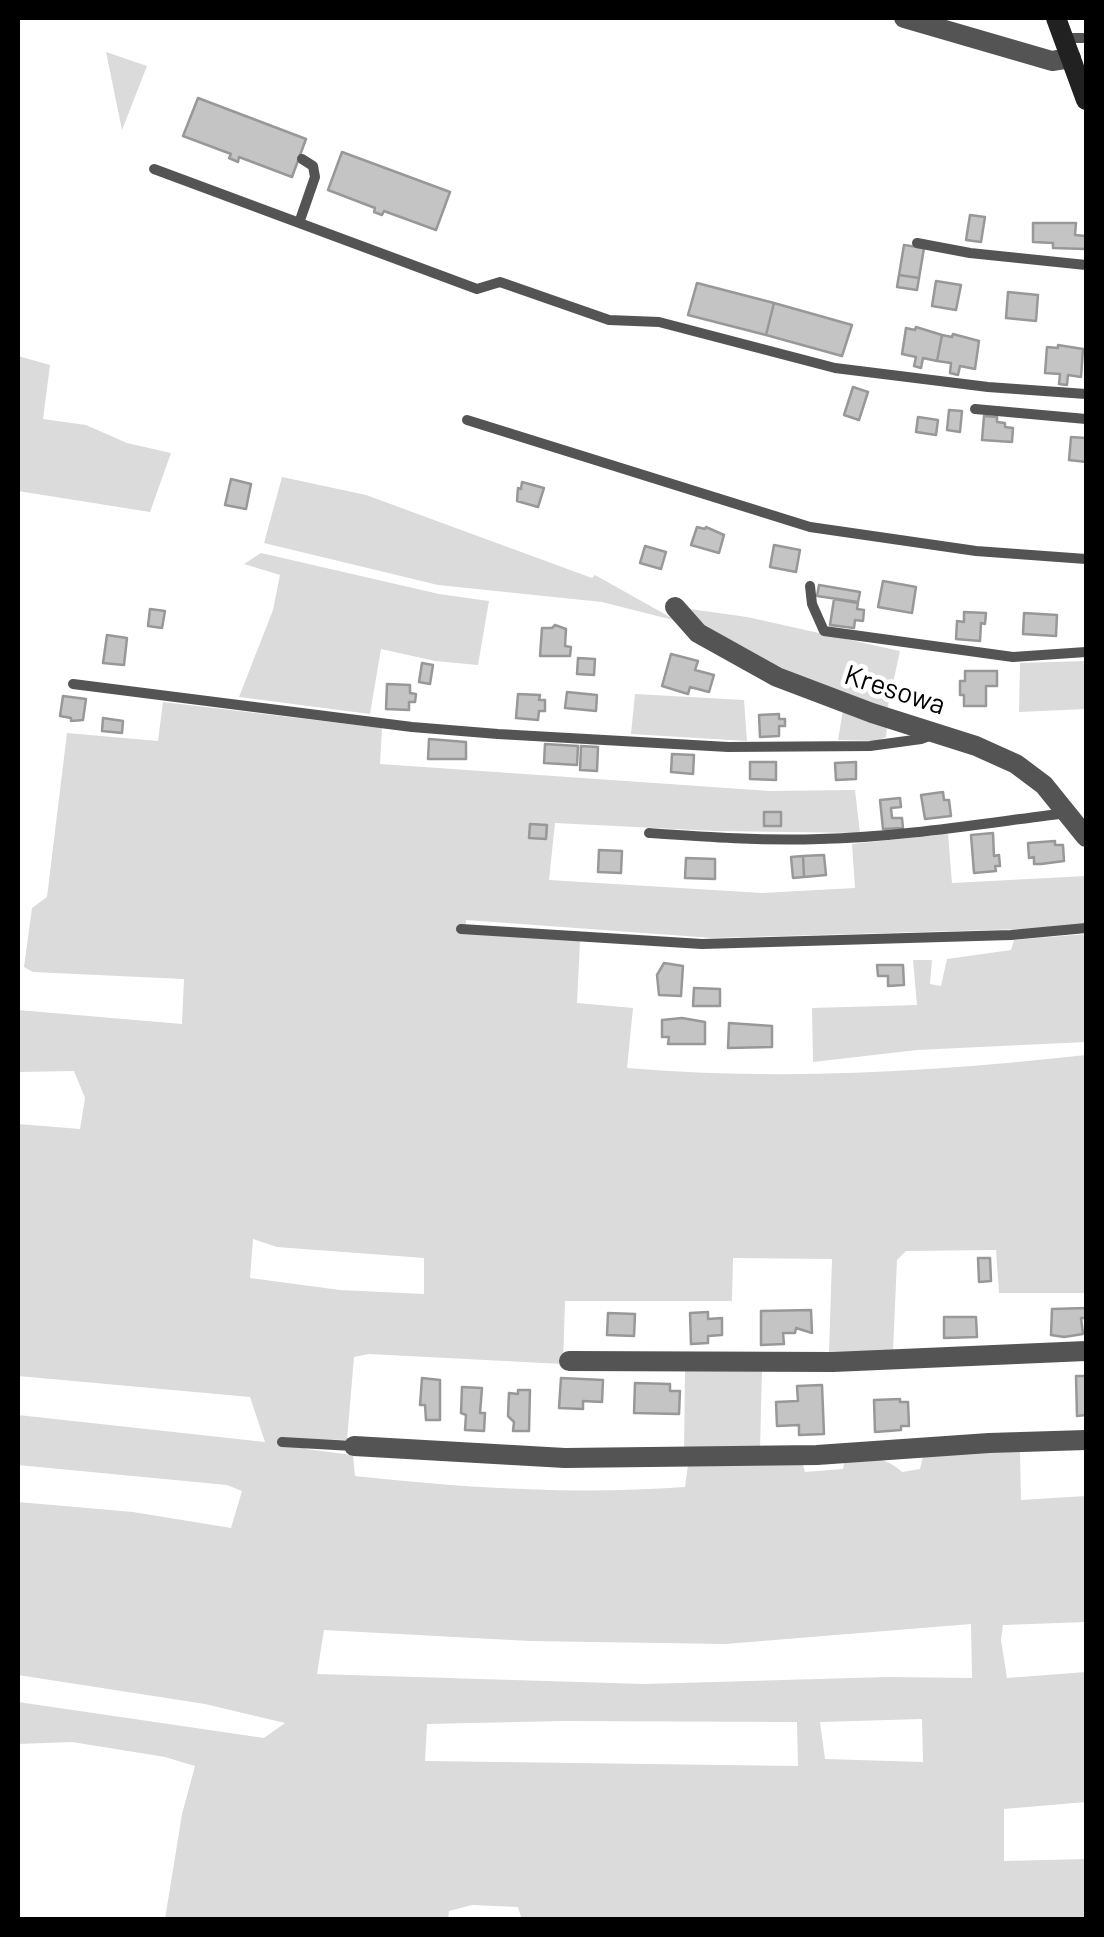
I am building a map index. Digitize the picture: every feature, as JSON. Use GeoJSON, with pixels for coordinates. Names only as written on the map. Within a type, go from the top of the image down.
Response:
{"type":"FeatureCollection","features":[{"type":"Feature","properties":{"kind":"street"},"geometry":{"type":"LineString","coordinates":[[904,18],[1052,61],[1067,48]]}},
{"type":"Feature","properties":{"kind":"street"},"geometry":{"type":"LineString","coordinates":[[1056,18],[1086,100]]}},
{"type":"Feature","properties":{"kind":"street","name":"Kresowa"},"geometry":{"type":"LineString","coordinates":[[675,607],[698,634],[777,676],[976,746],[1016,764],[1044,785],[1086,836]]}},
{"type":"Feature","properties":{"kind":"street"},"geometry":{"type":"LineString","coordinates":[[569,1362],[834,1362],[1086,1351]]}},
{"type":"Feature","properties":{"kind":"street"},"geometry":{"type":"LineString","coordinates":[[354,1446],[565,1458],[818,1455],[988,1442],[1086,1440]]}},
{"type":"Feature","properties":{"kind":"lane"},"geometry":{"type":"LineString","coordinates":[[1067,48],[1086,38]]}},
{"type":"Feature","properties":{"kind":"lane"},"geometry":{"type":"LineString","coordinates":[[299,223],[316,178],[314,166],[302,159]]}},
{"type":"Feature","properties":{"kind":"lane"},"geometry":{"type":"LineString","coordinates":[[154,169],[477,289],[500,282],[609,320],[660,322],[835,368],[988,387],[1086,394]]}},
{"type":"Feature","properties":{"kind":"lane"},"geometry":{"type":"LineString","coordinates":[[917,242],[970,253],[1086,265]]}},
{"type":"Feature","properties":{"kind":"lane"},"geometry":{"type":"LineString","coordinates":[[975,409],[1086,418]]}},
{"type":"Feature","properties":{"kind":"lane"},"geometry":{"type":"LineString","coordinates":[[466,420],[810,527],[976,551],[1086,559]]}},
{"type":"Feature","properties":{"kind":"lane"},"geometry":{"type":"LineString","coordinates":[[810,586],[812,604],[824,631],[1013,658],[1086,652]]}},
{"type":"Feature","properties":{"kind":"lane"},"geometry":{"type":"LineString","coordinates":[[73,684],[412,727],[498,734],[746,747],[870,746],[920,740],[936,733]]}},
{"type":"Feature","properties":{"kind":"lane"},"geometry":{"type":"LineString","coordinates":[[649,832],[734,839],[820,840],[900,834],[1068,812]]}},
{"type":"Feature","properties":{"kind":"lane"},"geometry":{"type":"LineString","coordinates":[[462,929],[702,944],[1011,935],[1086,928]]}},
{"type":"Feature","properties":{"kind":"lane"},"geometry":{"type":"LineString","coordinates":[[282,1442],[354,1446]]}},
{"type":"Feature","properties":{"kind":"shaded area"},"geometry":{"type":"Polygon","coordinates":[[[106,52],[147,66],[122,130],[106,52]]]}},
{"type":"Feature","properties":{"kind":"shaded area"},"geometry":{"type":"Polygon","coordinates":[[[18,356],[50,365],[43,419],[86,425],[127,443],[171,453],[150,512],[18,491],[18,356]]]}},
{"type":"Feature","properties":{"kind":"shaded area"},"geometry":{"type":"Polygon","coordinates":[[[282,477],[366,495],[592,578],[595,575],[677,621],[602,602],[438,585],[264,543],[282,477]]]}},
{"type":"Feature","properties":{"kind":"shaded area"},"geometry":{"type":"Polygon","coordinates":[[[261,553],[439,594],[489,601],[478,665],[435,661],[381,649],[370,714],[239,697],[273,610],[280,575],[244,564],[261,553]]]}},
{"type":"Feature","properties":{"kind":"shaded area"},"geometry":{"type":"Polygon","coordinates":[[[690,609],[747,617],[900,651],[887,711],[833,693],[756,658],[684,612],[690,609]]]}},
{"type":"Feature","properties":{"kind":"shaded area"},"geometry":{"type":"Polygon","coordinates":[[[1086,661],[1086,709],[1019,712],[1020,663],[1086,661]]]}},
{"type":"Feature","properties":{"kind":"shaded area"},"geometry":{"type":"Polygon","coordinates":[[[635,694],[744,700],[747,741],[631,734],[635,694]]]}},
{"type":"Feature","properties":{"kind":"shaded area"},"geometry":{"type":"Polygon","coordinates":[[[163,702],[382,728],[380,764],[770,791],[855,790],[860,833],[555,823],[549,880],[762,893],[855,888],[852,844],[948,834],[952,883],[1086,876],[1086,924],[713,938],[466,920],[465,933],[580,941],[577,1003],[633,1008],[627,1068],[742,1074],[857,1073],[1086,1055],[1086,1293],[999,1293],[996,1250],[906,1251],[897,1260],[893,1351],[829,1353],[832,1259],[733,1258],[732,1301],[565,1301],[563,1364],[369,1354],[354,1357],[347,1440],[308,1439],[306,1449],[353,1455],[355,1476],[561,1490],[685,1487],[688,1465],[802,1461],[805,1472],[843,1469],[845,1458],[869,1458],[882,1460],[902,1472],[920,1469],[923,1456],[1020,1451],[1021,1500],[1086,1496],[1086,1622],[1003,1625],[1001,1640],[1007,1678],[1086,1672],[1086,1802],[1004,1809],[1004,1861],[1086,1859],[1086,1919],[522,1920],[518,1907],[472,1905],[449,1911],[448,1920],[165,1919],[182,1814],[195,1766],[165,1757],[72,1742],[18,1744],[18,1702],[264,1738],[285,1723],[205,1704],[18,1675],[18,1502],[133,1512],[231,1528],[242,1491],[227,1485],[18,1465],[18,1415],[265,1442],[250,1397],[18,1376],[18,1124],[80,1129],[85,1098],[74,1071],[18,1072],[18,1010],[182,1024],[184,979],[33,972],[24,967],[32,908],[47,897],[67,733],[158,741],[163,702]],[[253,1239],[250,1278],[340,1290],[424,1294],[424,1258],[277,1247],[253,1239]],[[971,1624],[725,1644],[530,1641],[324,1630],[317,1674],[644,1684],[972,1678],[971,1624]],[[922,1719],[820,1722],[825,1759],[923,1762],[922,1719]],[[797,1722],[427,1724],[425,1761],[798,1766],[797,1722]]]}},
{"type":"Feature","properties":{"kind":"shaded area"},"geometry":{"type":"Polygon","coordinates":[[[843,710],[887,727],[886,737],[878,741],[838,740],[843,710]]]}},
{"type":"Feature","properties":{"kind":"shaded area"},"geometry":{"type":"Polygon","coordinates":[[[1086,934],[1086,1042],[917,1050],[813,1062],[812,1008],[917,1005],[913,960],[932,960],[930,984],[941,986],[947,959],[1011,950],[1014,940],[1086,934]]]}},
{"type":"Feature","properties":{"kind":"shaded area"},"geometry":{"type":"Polygon","coordinates":[[[762,1369],[760,1450],[684,1451],[685,1371],[762,1369]]]}},
{"type":"Feature","properties":{"kind":"building"},"geometry":{"type":"Polygon","coordinates":[[[198,98],[306,139],[292,177],[239,157],[238,162],[229,158],[231,154],[183,136],[198,98]]]}},
{"type":"Feature","properties":{"kind":"building"},"geometry":{"type":"Polygon","coordinates":[[[342,152],[450,192],[436,230],[384,211],[382,215],[374,212],[375,208],[328,190],[342,152]]]}},
{"type":"Feature","properties":{"kind":"building"},"geometry":{"type":"Polygon","coordinates":[[[970,215],[985,217],[981,242],[966,240],[970,215]]]}},
{"type":"Feature","properties":{"kind":"building"},"geometry":{"type":"Polygon","coordinates":[[[1033,223],[1076,223],[1075,235],[1086,236],[1086,249],[1053,248],[1053,243],[1033,242],[1033,223]]]}},
{"type":"Feature","properties":{"kind":"building"},"geometry":{"type":"Polygon","coordinates":[[[904,245],[924,248],[919,278],[899,275],[904,245]]]}},
{"type":"Feature","properties":{"kind":"building"},"geometry":{"type":"Polygon","coordinates":[[[899,275],[919,278],[917,290],[897,287],[899,275]]]}},
{"type":"Feature","properties":{"kind":"building"},"geometry":{"type":"Polygon","coordinates":[[[936,281],[961,285],[956,310],[932,306],[936,281]]]}},
{"type":"Feature","properties":{"kind":"building"},"geometry":{"type":"Polygon","coordinates":[[[697,283],[774,303],[766,335],[688,315],[697,283]]]}},
{"type":"Feature","properties":{"kind":"building"},"geometry":{"type":"Polygon","coordinates":[[[1008,292],[1038,295],[1036,321],[1006,318],[1008,292]]]}},
{"type":"Feature","properties":{"kind":"building"},"geometry":{"type":"Polygon","coordinates":[[[774,303],[852,325],[842,356],[766,335],[774,303]]]}},
{"type":"Feature","properties":{"kind":"building"},"geometry":{"type":"Polygon","coordinates":[[[906,328],[942,335],[937,361],[923,358],[921,368],[914,366],[916,357],[902,354],[906,328]]]}},
{"type":"Feature","properties":{"kind":"building"},"geometry":{"type":"Polygon","coordinates":[[[942,335],[979,341],[975,369],[960,366],[958,375],[950,373],[951,363],[937,361],[942,335]]]}},
{"type":"Feature","properties":{"kind":"building"},"geometry":{"type":"Polygon","coordinates":[[[1047,347],[1083,349],[1081,377],[1068,375],[1067,385],[1059,384],[1060,374],[1045,373],[1047,347]]]}},
{"type":"Feature","properties":{"kind":"building"},"geometry":{"type":"Polygon","coordinates":[[[853,387],[868,392],[859,420],[844,415],[853,387]]]}},
{"type":"Feature","properties":{"kind":"building"},"geometry":{"type":"Polygon","coordinates":[[[949,410],[962,411],[960,432],[947,430],[949,410]]]}},
{"type":"Feature","properties":{"kind":"building"},"geometry":{"type":"Polygon","coordinates":[[[984,416],[997,417],[997,422],[1013,428],[1012,442],[982,440],[984,416]]]}},
{"type":"Feature","properties":{"kind":"building"},"geometry":{"type":"Polygon","coordinates":[[[918,417],[938,420],[936,435],[916,432],[918,417]]]}},
{"type":"Feature","properties":{"kind":"building"},"geometry":{"type":"Polygon","coordinates":[[[1071,437],[1086,438],[1086,462],[1069,460],[1071,437]]]}},
{"type":"Feature","properties":{"kind":"building"},"geometry":{"type":"Polygon","coordinates":[[[231,479],[251,484],[246,509],[225,505],[231,479]]]}},
{"type":"Feature","properties":{"kind":"building"},"geometry":{"type":"Polygon","coordinates":[[[522,482],[544,488],[538,507],[517,501],[522,482]]]}},
{"type":"Feature","properties":{"kind":"building"},"geometry":{"type":"Polygon","coordinates":[[[697,527],[724,535],[719,553],[691,545],[697,527]]]}},
{"type":"Feature","properties":{"kind":"building"},"geometry":{"type":"Polygon","coordinates":[[[774,545],[800,550],[796,572],[770,567],[774,545]]]}},
{"type":"Feature","properties":{"kind":"building"},"geometry":{"type":"Polygon","coordinates":[[[645,546],[666,552],[661,569],[640,563],[645,546]]]}},
{"type":"Feature","properties":{"kind":"building"},"geometry":{"type":"Polygon","coordinates":[[[883,581],[916,587],[912,613],[878,607],[883,581]]]}},
{"type":"Feature","properties":{"kind":"building"},"geometry":{"type":"Polygon","coordinates":[[[819,585],[860,592],[858,602],[817,596],[819,585]]]}},
{"type":"Feature","properties":{"kind":"building"},"geometry":{"type":"Polygon","coordinates":[[[834,599],[858,603],[857,609],[864,610],[863,621],[855,620],[854,628],[830,625],[834,599]]]}},
{"type":"Feature","properties":{"kind":"building"},"geometry":{"type":"Polygon","coordinates":[[[150,609],[165,611],[162,628],[148,626],[150,609]]]}},
{"type":"Feature","properties":{"kind":"building"},"geometry":{"type":"Polygon","coordinates":[[[964,612],[986,613],[980,641],[956,639],[957,621],[964,622],[964,612]]]}},
{"type":"Feature","properties":{"kind":"building"},"geometry":{"type":"Polygon","coordinates":[[[1024,613],[1057,615],[1056,636],[1023,634],[1024,613]]]}},
{"type":"Feature","properties":{"kind":"building"},"geometry":{"type":"Polygon","coordinates":[[[555,625],[566,629],[565,646],[571,647],[570,656],[540,656],[542,628],[555,625]]]}},
{"type":"Feature","properties":{"kind":"building"},"geometry":{"type":"Polygon","coordinates":[[[107,635],[127,638],[124,665],[103,663],[107,635]]]}},
{"type":"Feature","properties":{"kind":"building"},"geometry":{"type":"Polygon","coordinates":[[[671,654],[698,661],[695,670],[714,675],[709,692],[690,687],[688,694],[662,686],[671,654]]]}},
{"type":"Feature","properties":{"kind":"building"},"geometry":{"type":"Polygon","coordinates":[[[578,658],[595,659],[594,675],[577,674],[578,658]]]}},
{"type":"Feature","properties":{"kind":"building"},"geometry":{"type":"Polygon","coordinates":[[[422,663],[433,665],[430,684],[419,682],[422,663]]]}},
{"type":"Feature","properties":{"kind":"building"},"geometry":{"type":"Polygon","coordinates":[[[965,671],[997,671],[997,686],[986,686],[986,706],[964,706],[960,681],[965,681],[965,671]]]}},
{"type":"Feature","properties":{"kind":"building"},"geometry":{"type":"Polygon","coordinates":[[[387,684],[410,685],[410,693],[416,694],[415,702],[409,702],[409,710],[386,709],[387,684]]]}},
{"type":"Feature","properties":{"kind":"building"},"geometry":{"type":"Polygon","coordinates":[[[567,692],[597,695],[596,711],[565,708],[567,692]]]}},
{"type":"Feature","properties":{"kind":"building"},"geometry":{"type":"Polygon","coordinates":[[[518,694],[540,695],[539,700],[545,700],[545,711],[539,711],[538,720],[516,718],[518,694]]]}},
{"type":"Feature","properties":{"kind":"building"},"geometry":{"type":"Polygon","coordinates":[[[63,696],[86,699],[83,720],[71,721],[60,716],[63,696]]]}},
{"type":"Feature","properties":{"kind":"building"},"geometry":{"type":"Polygon","coordinates":[[[779,714],[779,719],[785,719],[785,726],[779,726],[779,736],[760,737],[759,715],[779,714]]]}},
{"type":"Feature","properties":{"kind":"building"},"geometry":{"type":"Polygon","coordinates":[[[103,718],[123,721],[122,733],[102,731],[103,718]]]}},
{"type":"Feature","properties":{"kind":"building"},"geometry":{"type":"Polygon","coordinates":[[[429,739],[466,742],[466,759],[428,759],[429,739]]]}},
{"type":"Feature","properties":{"kind":"building"},"geometry":{"type":"Polygon","coordinates":[[[545,744],[578,746],[577,765],[544,763],[545,744]]]}},
{"type":"Feature","properties":{"kind":"building"},"geometry":{"type":"Polygon","coordinates":[[[581,746],[598,747],[597,771],[580,770],[581,746]]]}},
{"type":"Feature","properties":{"kind":"building"},"geometry":{"type":"Polygon","coordinates":[[[672,754],[694,755],[693,774],[671,772],[672,754]]]}},
{"type":"Feature","properties":{"kind":"building"},"geometry":{"type":"Polygon","coordinates":[[[750,762],[776,762],[776,780],[750,779],[750,762]]]}},
{"type":"Feature","properties":{"kind":"building"},"geometry":{"type":"Polygon","coordinates":[[[856,762],[856,779],[836,780],[835,763],[856,762]]]}},
{"type":"Feature","properties":{"kind":"building"},"geometry":{"type":"Polygon","coordinates":[[[943,792],[944,800],[949,800],[951,816],[925,819],[921,795],[943,792]]]}},
{"type":"Feature","properties":{"kind":"building"},"geometry":{"type":"Polygon","coordinates":[[[900,798],[901,807],[891,808],[892,818],[902,818],[903,828],[883,829],[880,800],[900,798]]]}},
{"type":"Feature","properties":{"kind":"building"},"geometry":{"type":"Polygon","coordinates":[[[764,812],[781,812],[781,826],[764,826],[764,812]]]}},
{"type":"Feature","properties":{"kind":"building"},"geometry":{"type":"Polygon","coordinates":[[[530,824],[547,825],[546,839],[529,838],[530,824]]]}},
{"type":"Feature","properties":{"kind":"building"},"geometry":{"type":"Polygon","coordinates":[[[993,833],[994,856],[999,855],[1000,866],[995,866],[996,871],[974,873],[971,835],[993,833]]]}},
{"type":"Feature","properties":{"kind":"building"},"geometry":{"type":"Polygon","coordinates":[[[1055,841],[1055,845],[1063,845],[1064,861],[1034,864],[1034,857],[1029,858],[1028,843],[1055,841]]]}},
{"type":"Feature","properties":{"kind":"building"},"geometry":{"type":"Polygon","coordinates":[[[599,850],[622,851],[621,873],[598,872],[599,850]]]}},
{"type":"Feature","properties":{"kind":"building"},"geometry":{"type":"Polygon","coordinates":[[[824,855],[826,875],[804,877],[803,856],[824,855]]]}},
{"type":"Feature","properties":{"kind":"building"},"geometry":{"type":"Polygon","coordinates":[[[803,856],[804,877],[793,878],[791,857],[803,856]]]}},
{"type":"Feature","properties":{"kind":"building"},"geometry":{"type":"Polygon","coordinates":[[[686,858],[715,859],[715,879],[685,878],[686,858]]]}},
{"type":"Feature","properties":{"kind":"building"},"geometry":{"type":"Polygon","coordinates":[[[664,963],[683,966],[681,996],[659,995],[657,975],[664,963]]]}},
{"type":"Feature","properties":{"kind":"building"},"geometry":{"type":"Polygon","coordinates":[[[877,965],[903,965],[904,985],[888,986],[888,976],[878,976],[877,965]]]}},
{"type":"Feature","properties":{"kind":"building"},"geometry":{"type":"Polygon","coordinates":[[[694,988],[720,989],[720,1006],[693,1006],[694,988]]]}},
{"type":"Feature","properties":{"kind":"building"},"geometry":{"type":"Polygon","coordinates":[[[662,1020],[705,1022],[705,1044],[668,1044],[669,1037],[662,1037],[662,1020]]]}},
{"type":"Feature","properties":{"kind":"building"},"geometry":{"type":"Polygon","coordinates":[[[729,1023],[772,1026],[772,1047],[728,1048],[729,1023]]]}},
{"type":"Feature","properties":{"kind":"building"},"geometry":{"type":"Polygon","coordinates":[[[978,1258],[990,1258],[991,1281],[979,1282],[978,1258]]]}},
{"type":"Feature","properties":{"kind":"building"},"geometry":{"type":"Polygon","coordinates":[[[1086,1308],[1086,1318],[1081,1318],[1083,1334],[1051,1335],[1052,1309],[1086,1308]]]}},
{"type":"Feature","properties":{"kind":"building"},"geometry":{"type":"Polygon","coordinates":[[[811,1310],[812,1333],[796,1328],[795,1333],[783,1333],[784,1344],[761,1345],[761,1311],[811,1310]]]}},
{"type":"Feature","properties":{"kind":"building"},"geometry":{"type":"Polygon","coordinates":[[[708,1312],[708,1319],[722,1318],[722,1335],[708,1336],[708,1343],[691,1344],[690,1313],[708,1312]]]}},
{"type":"Feature","properties":{"kind":"building"},"geometry":{"type":"Polygon","coordinates":[[[608,1313],[635,1314],[634,1336],[607,1335],[608,1313]]]}},
{"type":"Feature","properties":{"kind":"building"},"geometry":{"type":"Polygon","coordinates":[[[944,1317],[976,1317],[977,1337],[944,1338],[944,1317]]]}},
{"type":"Feature","properties":{"kind":"building"},"geometry":{"type":"Polygon","coordinates":[[[1076,1376],[1086,1376],[1086,1415],[1077,1416],[1076,1376]]]}},
{"type":"Feature","properties":{"kind":"building"},"geometry":{"type":"Polygon","coordinates":[[[422,1378],[440,1380],[440,1420],[426,1420],[425,1405],[420,1405],[422,1378]]]}},
{"type":"Feature","properties":{"kind":"building"},"geometry":{"type":"Polygon","coordinates":[[[561,1378],[603,1380],[602,1402],[583,1401],[583,1409],[559,1408],[561,1378]]]}},
{"type":"Feature","properties":{"kind":"building"},"geometry":{"type":"Polygon","coordinates":[[[635,1383],[670,1384],[670,1391],[680,1391],[679,1414],[634,1413],[635,1383]]]}},
{"type":"Feature","properties":{"kind":"building"},"geometry":{"type":"Polygon","coordinates":[[[822,1385],[824,1434],[799,1435],[799,1425],[777,1426],[776,1402],[798,1401],[797,1386],[822,1385]]]}},
{"type":"Feature","properties":{"kind":"building"},"geometry":{"type":"Polygon","coordinates":[[[462,1387],[482,1388],[480,1413],[485,1413],[484,1431],[465,1430],[462,1387]]]}},
{"type":"Feature","properties":{"kind":"building"},"geometry":{"type":"Polygon","coordinates":[[[518,1390],[530,1390],[529,1431],[513,1431],[514,1422],[508,1416],[509,1393],[518,1394],[518,1390]]]}},
{"type":"Feature","properties":{"kind":"building"},"geometry":{"type":"Polygon","coordinates":[[[874,1400],[908,1402],[909,1426],[875,1432],[874,1400]]]}}]}
